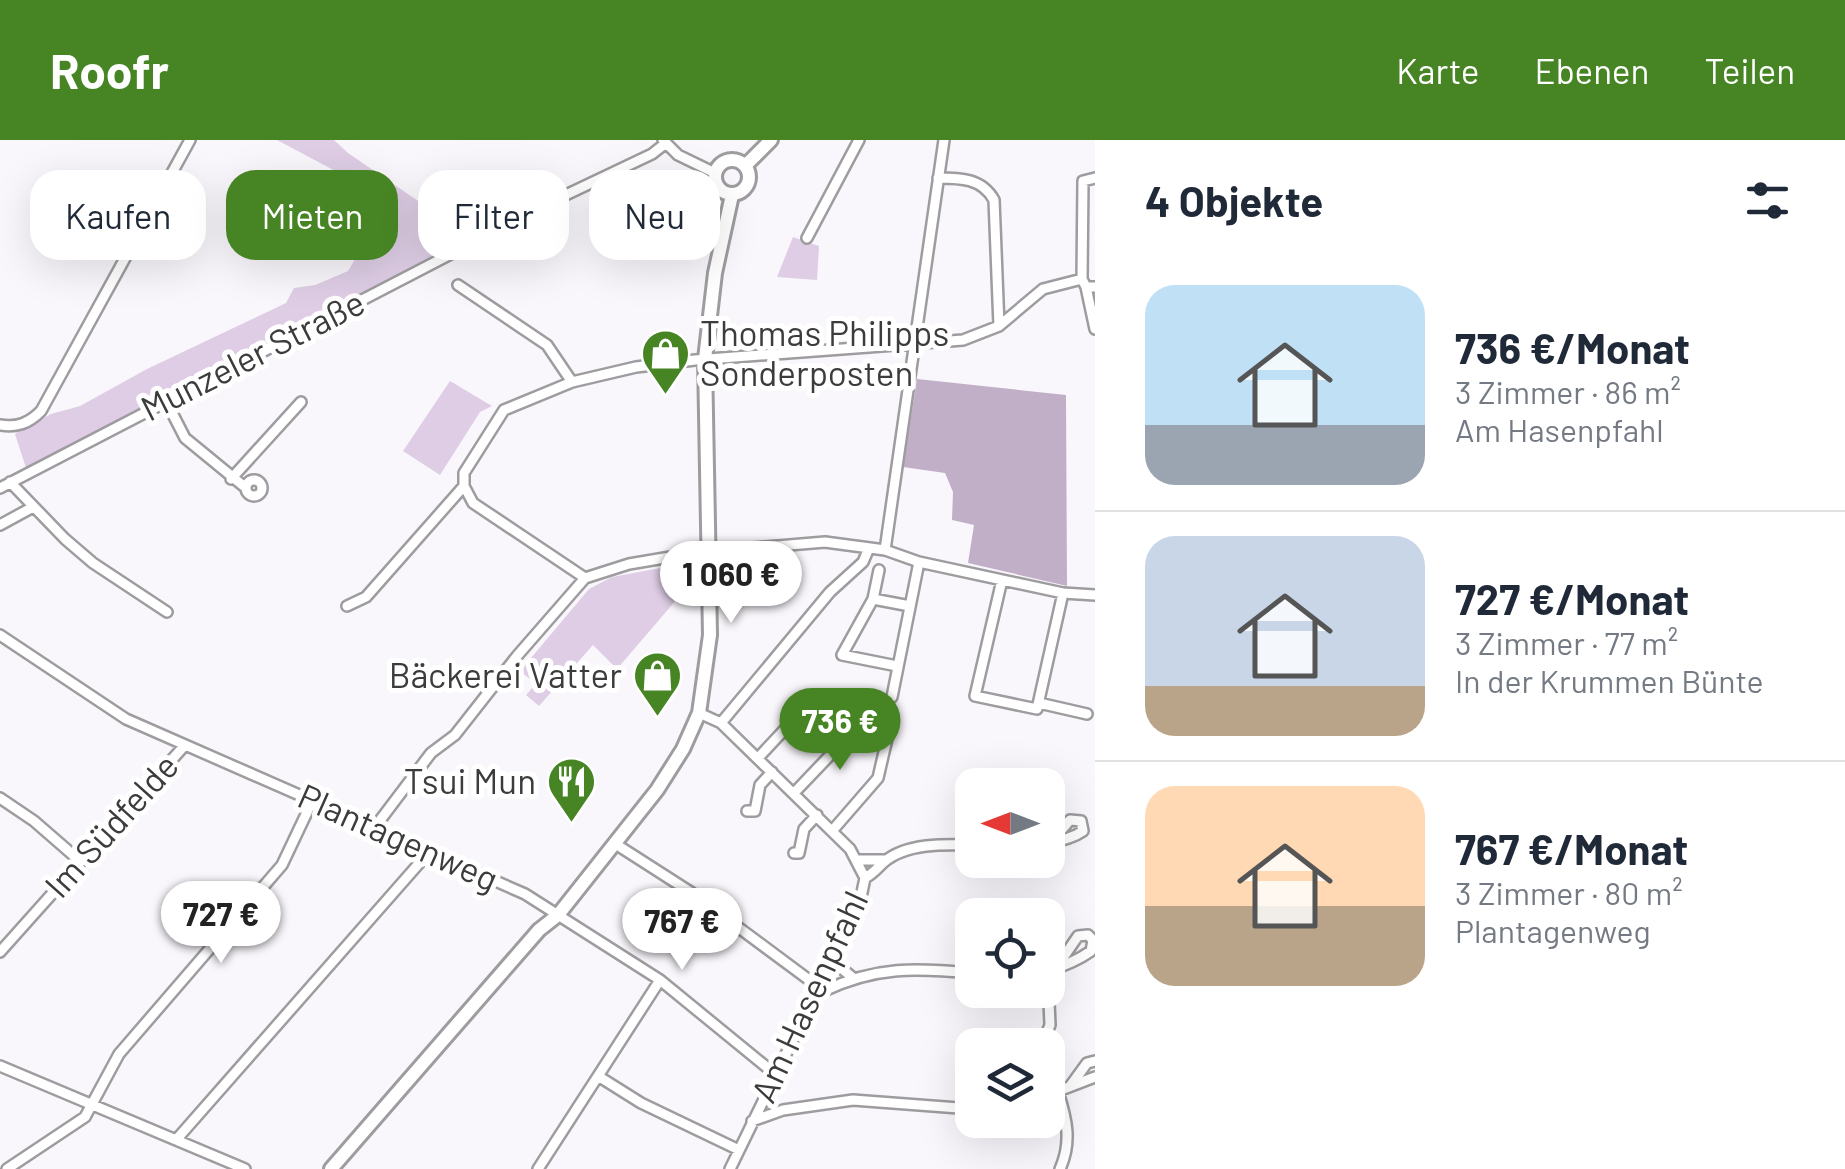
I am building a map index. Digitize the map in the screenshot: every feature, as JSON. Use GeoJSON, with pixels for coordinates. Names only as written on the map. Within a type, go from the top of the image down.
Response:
{"type":"FeatureCollection","features":[{"type":"Feature","properties":{"kind":"main road"},"geometry":{"type":"LineString","coordinates":[[746,166],[771,140]]}},
{"type":"Feature","properties":{"kind":"main road"},"geometry":{"type":"LineString","coordinates":[[717,170],[725,161],[736,160],[746,166]]}},
{"type":"Feature","properties":{"kind":"main road"},"geometry":{"type":"LineString","coordinates":[[720,189],[732,195],[742,191],[748,182],[746,166]]}},
{"type":"Feature","properties":{"kind":"main road"},"geometry":{"type":"LineString","coordinates":[[331,1169],[558,914],[675,763],[699,713],[710,635],[706,360],[715,273],[732,195]]}},
{"type":"Feature","properties":{"kind":"street"},"geometry":{"type":"LineString","coordinates":[[0,425],[18,426],[41,411],[190,140]]}},
{"type":"Feature","properties":{"kind":"street"},"geometry":{"type":"LineString","coordinates":[[807,238],[858,140]]}},
{"type":"Feature","properties":{"kind":"street"},"geometry":{"type":"LineString","coordinates":[[886,550],[944,140]]}},
{"type":"Feature","properties":{"kind":"street"},"geometry":{"type":"LineString","coordinates":[[664,142],[678,155],[708,170]]}},
{"type":"Feature","properties":{"kind":"street","name":"Munzeler Straße"},"geometry":{"type":"LineString","coordinates":[[0,488],[551,202],[652,154],[664,142]]}},
{"type":"Feature","properties":{"kind":"street"},"geometry":{"type":"LineString","coordinates":[[938,178],[976,182],[994,200],[999,326]]}},
{"type":"Feature","properties":{"kind":"street"},"geometry":{"type":"LineString","coordinates":[[1095,178],[1083,181],[1080,197],[1095,329]]}},
{"type":"Feature","properties":{"kind":"street"},"geometry":{"type":"LineString","coordinates":[[458,284],[547,345],[572,382]]}},
{"type":"Feature","properties":{"kind":"street"},"geometry":{"type":"LineString","coordinates":[[347,606],[366,598],[464,486],[467,464],[504,410],[572,382],[636,367],[963,340],[999,326],[1028,298],[1044,289],[1087,284]]}},
{"type":"Feature","properties":{"kind":"street"},"geometry":{"type":"LineString","coordinates":[[166,401],[184,438],[246,488]]}},
{"type":"Feature","properties":{"kind":"street"},"geometry":{"type":"LineString","coordinates":[[231,479],[301,402]]}},
{"type":"Feature","properties":{"kind":"street"},"geometry":{"type":"LineString","coordinates":[[10,482],[93,563],[167,612]]}},
{"type":"Feature","properties":{"kind":"street"},"geometry":{"type":"LineString","coordinates":[[464,486],[473,503],[585,578]]}},
{"type":"Feature","properties":{"kind":"street"},"geometry":{"type":"LineString","coordinates":[[0,525],[34,506]]}},
{"type":"Feature","properties":{"kind":"street"},"geometry":{"type":"LineString","coordinates":[[375,826],[431,753],[454,735],[585,578],[629,564],[799,543],[886,550],[920,562],[1063,594],[1095,595]]}},
{"type":"Feature","properties":{"kind":"street"},"geometry":{"type":"LineString","coordinates":[[721,723],[830,592],[863,562],[869,548]]}},
{"type":"Feature","properties":{"kind":"street"},"geometry":{"type":"LineString","coordinates":[[892,697],[920,562]]}},
{"type":"Feature","properties":{"kind":"street"},"geometry":{"type":"LineString","coordinates":[[879,570],[872,599],[842,655],[897,666]]}},
{"type":"Feature","properties":{"kind":"street"},"geometry":{"type":"LineString","coordinates":[[1002,580],[976,696],[1038,710],[1063,594]]}},
{"type":"Feature","properties":{"kind":"street"},"geometry":{"type":"LineString","coordinates":[[872,599],[910,606]]}},
{"type":"Feature","properties":{"kind":"street","name":"Plantagenweg"},"geometry":{"type":"LineString","coordinates":[[0,636],[126,719],[525,894],[660,980],[775,1074]]}},
{"type":"Feature","properties":{"kind":"street"},"geometry":{"type":"LineString","coordinates":[[1039,703],[1086,714]]}},
{"type":"Feature","properties":{"kind":"street","name":"Am Hasenpfahl"},"geometry":{"type":"LineString","coordinates":[[699,713],[721,723],[794,793],[858,860],[865,878],[864,892],[730,1169]]}},
{"type":"Feature","properties":{"kind":"street"},"geometry":{"type":"LineString","coordinates":[[758,758],[800,713]]}},
{"type":"Feature","properties":{"kind":"street"},"geometry":{"type":"LineString","coordinates":[[794,793],[836,750],[845,726]]}},
{"type":"Feature","properties":{"kind":"street"},"geometry":{"type":"LineString","coordinates":[[832,831],[878,778],[890,726]]}},
{"type":"Feature","properties":{"kind":"street","name":"Im Südfelde"},"geometry":{"type":"LineString","coordinates":[[0,952],[185,745]]}},
{"type":"Feature","properties":{"kind":"street"},"geometry":{"type":"LineString","coordinates":[[747,811],[755,811],[760,784],[772,772]]}},
{"type":"Feature","properties":{"kind":"street"},"geometry":{"type":"LineString","coordinates":[[0,798],[80,861]]}},
{"type":"Feature","properties":{"kind":"street"},"geometry":{"type":"LineString","coordinates":[[7,1169],[24,1164],[85,1116],[119,1054],[282,865],[309,808],[317,802]]}},
{"type":"Feature","properties":{"kind":"street","name":"Am Hasenpfahl"},"geometry":{"type":"LineString","coordinates":[[794,853],[799,853],[804,829],[817,816]]}},
{"type":"Feature","properties":{"kind":"street"},"geometry":{"type":"LineString","coordinates":[[614,842],[692,893],[817,988],[824,990],[852,978],[909,968],[955,972]]}},
{"type":"Feature","properties":{"kind":"street"},"geometry":{"type":"LineString","coordinates":[[858,860],[886,860],[931,845],[955,845]]}},
{"type":"Feature","properties":{"kind":"street"},"geometry":{"type":"LineString","coordinates":[[176,1140],[430,851]]}},
{"type":"Feature","properties":{"kind":"street"},"geometry":{"type":"LineString","coordinates":[[865,878],[886,860]]}},
{"type":"Feature","properties":{"kind":"street"},"geometry":{"type":"LineString","coordinates":[[831,960],[852,978]]}},
{"type":"Feature","properties":{"kind":"street"},"geometry":{"type":"LineString","coordinates":[[542,1168],[660,980]]}},
{"type":"Feature","properties":{"kind":"street"},"geometry":{"type":"LineString","coordinates":[[1069,1088],[1087,1062],[1095,1061]]}},
{"type":"Feature","properties":{"kind":"street"},"geometry":{"type":"LineString","coordinates":[[0,1066],[244,1169]]}},
{"type":"Feature","properties":{"kind":"street"},"geometry":{"type":"LineString","coordinates":[[598,1076],[641,1103],[738,1150]]}},
{"type":"Feature","properties":{"kind":"street"},"geometry":{"type":"LineString","coordinates":[[1065,1089],[1095,1078]]}},
{"type":"Feature","properties":{"kind":"street"},"geometry":{"type":"LineString","coordinates":[[765,1094],[783,1110]]}},
{"type":"Feature","properties":{"kind":"street"},"geometry":{"type":"LineString","coordinates":[[752,1121],[783,1110],[853,1100],[955,1107]]}},
{"type":"Feature","properties":{"kind":"street"},"geometry":{"type":"LineString","coordinates":[[1060,1169],[1068,1146],[1065,1122]]}},
{"type":"Feature","properties":{"kind":"shaded area"},"geometry":{"type":"Polygon","coordinates":[[[277,140],[334,140],[373,170],[334,170],[277,140]]]}},
{"type":"Feature","properties":{"kind":"shaded area"},"geometry":{"type":"Polygon","coordinates":[[[398,187],[418,201],[418,260],[425,260],[27,471],[15,434],[51,414],[80,406],[147,369],[286,303],[294,288],[315,285],[348,271],[355,260],[398,260],[398,187]]]}},
{"type":"Feature","properties":{"kind":"shaded area"},"geometry":{"type":"Polygon","coordinates":[[[793,237],[819,246],[817,280],[777,277],[793,237]]]}},
{"type":"Feature","properties":{"kind":"shaded area"},"geometry":{"type":"Polygon","coordinates":[[[917,379],[1066,395],[1067,586],[968,563],[974,525],[952,520],[953,492],[945,473],[903,467],[917,379]]]}},
{"type":"Feature","properties":{"kind":"shaded area"},"geometry":{"type":"Polygon","coordinates":[[[450,381],[492,406],[480,412],[440,475],[403,451],[450,381]]]}},
{"type":"Feature","properties":{"kind":"shaded area"},"geometry":{"type":"Polygon","coordinates":[[[687,563],[695,578],[617,669],[593,645],[539,706],[526,695],[536,684],[520,671],[589,589],[612,577],[687,563]]]}},
{"type":"Feature","properties":{"kind":"place","name":"Thomas Philipps Sonderposten"},"geometry":{"type":"Point","coordinates":[665,396]}},
{"type":"Feature","properties":{"kind":"place","name":"Bäckerei Vatter"},"geometry":{"type":"Point","coordinates":[657,718]}},
{"type":"Feature","properties":{"kind":"place","name":"Tsui Mun"},"geometry":{"type":"Point","coordinates":[571,824]}}]}
